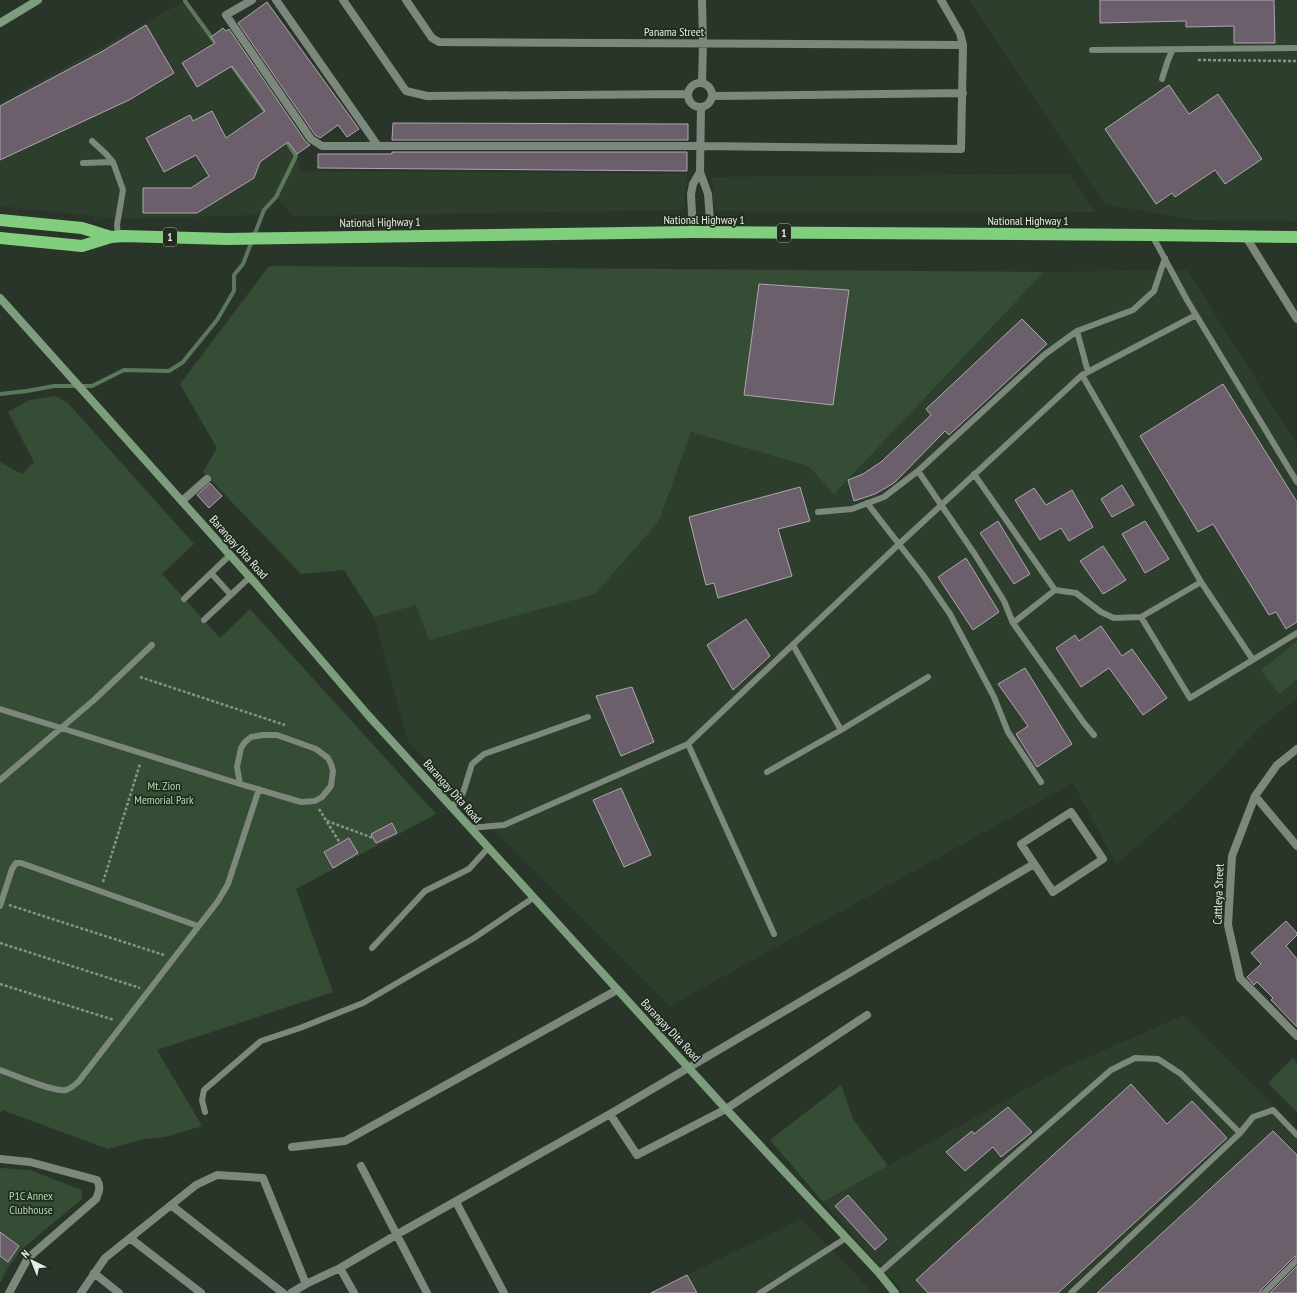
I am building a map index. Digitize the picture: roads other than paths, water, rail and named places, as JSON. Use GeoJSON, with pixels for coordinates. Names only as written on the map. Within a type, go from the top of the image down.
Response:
{"type":"FeatureCollection","features":[{"type":"Feature","properties":{"kind":"highway","name":"National Highway 1"},"geometry":{"type":"LineString","coordinates":[[0,220],[82,228],[114,236],[228,239],[693,232],[1152,234],[1297,237]]}},
{"type":"Feature","properties":{"kind":"highway","name":"National Highway 1"},"geometry":{"type":"LineString","coordinates":[[0,238],[82,246],[114,236]]}},
{"type":"Feature","properties":{"kind":"street"},"geometry":{"type":"LineString","coordinates":[[0,23],[38,0]]}},
{"type":"Feature","properties":{"kind":"street"},"geometry":{"type":"LineString","coordinates":[[252,0],[226,15],[311,139],[322,146],[700,146],[961,149],[963,45],[960,33],[941,0]]}},
{"type":"Feature","properties":{"kind":"street"},"geometry":{"type":"LineString","coordinates":[[276,0],[378,146]]}},
{"type":"Feature","properties":{"kind":"street"},"geometry":{"type":"LineString","coordinates":[[343,0],[406,91],[427,96],[688,94]]}},
{"type":"Feature","properties":{"kind":"street","name":"Panama Street"},"geometry":{"type":"LineString","coordinates":[[406,0],[432,38],[439,42],[963,45]]}},
{"type":"Feature","properties":{"kind":"street"},"geometry":{"type":"LineString","coordinates":[[702,0],[702,83]]}},
{"type":"Feature","properties":{"kind":"street"},"geometry":{"type":"LineString","coordinates":[[702,83],[708,86],[711,90],[712,96],[706,105],[701,107],[695,106],[690,101],[688,94],[690,88],[695,84],[702,83]]}},
{"type":"Feature","properties":{"kind":"street"},"geometry":{"type":"LineString","coordinates":[[712,96],[963,94]]}},
{"type":"Feature","properties":{"kind":"street"},"geometry":{"type":"LineString","coordinates":[[701,107],[700,172],[708,194],[711,232]]}},
{"type":"Feature","properties":{"kind":"street"},"geometry":{"type":"LineString","coordinates":[[693,232],[691,194],[693,184],[700,172]]}},
{"type":"Feature","properties":{"kind":"street"},"geometry":{"type":"LineString","coordinates":[[1246,237],[1297,319]]}},
{"type":"Feature","properties":{"kind":"street","name":"Barangay Dita Road"},"geometry":{"type":"LineString","coordinates":[[0,298],[250,577],[366,714],[726,1109],[879,1273],[895,1293]]}},
{"type":"Feature","properties":{"kind":"street"},"geometry":{"type":"LineString","coordinates":[[182,501],[207,479]]}},
{"type":"Feature","properties":{"kind":"street","name":"Cattleya Street"},"geometry":{"type":"LineString","coordinates":[[1297,749],[1277,765],[1255,796],[1232,856],[1228,924],[1240,978],[1297,1036]]}},
{"type":"Feature","properties":{"kind":"street"},"geometry":{"type":"LineString","coordinates":[[1255,796],[1297,846]]}},
{"type":"Feature","properties":{"kind":"street"},"geometry":{"type":"LineString","coordinates":[[1071,812],[1102,859],[1053,892],[1034,864],[1021,844],[1071,812]]}},
{"type":"Feature","properties":{"kind":"street"},"geometry":{"type":"LineString","coordinates":[[290,1293],[340,1268],[396,1234],[456,1202],[610,1114],[1034,864]]}},
{"type":"Feature","properties":{"kind":"street"},"geometry":{"type":"LineString","coordinates":[[292,1148],[344,1141],[617,990]]}},
{"type":"Feature","properties":{"kind":"street"},"geometry":{"type":"LineString","coordinates":[[610,1114],[637,1155],[726,1109],[867,1015]]}},
{"type":"Feature","properties":{"kind":"street"},"geometry":{"type":"LineString","coordinates":[[0,1159],[30,1162],[97,1180],[100,1185],[100,1190],[96,1199],[28,1258],[9,1293]]}},
{"type":"Feature","properties":{"kind":"street"},"geometry":{"type":"LineString","coordinates":[[361,1166],[427,1293]]}},
{"type":"Feature","properties":{"kind":"street"},"geometry":{"type":"LineString","coordinates":[[81,1293],[106,1258],[196,1185],[218,1175],[263,1178],[306,1284]]}},
{"type":"Feature","properties":{"kind":"street"},"geometry":{"type":"LineString","coordinates":[[456,1202],[504,1293]]}},
{"type":"Feature","properties":{"kind":"street"},"geometry":{"type":"LineString","coordinates":[[171,1205],[283,1293]]}},
{"type":"Feature","properties":{"kind":"street"},"geometry":{"type":"LineString","coordinates":[[130,1238],[201,1293]]}},
{"type":"Feature","properties":{"kind":"street"},"geometry":{"type":"LineString","coordinates":[[340,1268],[354,1293]]}},
{"type":"Feature","properties":{"kind":"street"},"geometry":{"type":"LineString","coordinates":[[94,1273],[119,1293]]}},
{"type":"Feature","properties":{"kind":"lane"},"geometry":{"type":"LineString","coordinates":[[1092,50],[1297,48]]}},
{"type":"Feature","properties":{"kind":"lane"},"geometry":{"type":"LineString","coordinates":[[1162,79],[1168,60],[1174,49]]}},
{"type":"Feature","properties":{"kind":"lane"},"geometry":{"type":"LineString","coordinates":[[92,141],[112,162],[123,190],[114,236]]}},
{"type":"Feature","properties":{"kind":"lane"},"geometry":{"type":"LineString","coordinates":[[83,163],[112,162]]}},
{"type":"Feature","properties":{"kind":"lane"},"geometry":{"type":"LineString","coordinates":[[1152,234],[1187,300],[1297,482]]}},
{"type":"Feature","properties":{"kind":"lane"},"geometry":{"type":"LineString","coordinates":[[818,512],[852,509],[884,497],[918,471],[1044,355],[1077,331],[1133,310],[1154,291],[1165,258]]}},
{"type":"Feature","properties":{"kind":"lane"},"geometry":{"type":"LineString","coordinates":[[470,828],[504,825],[688,744],[898,545],[1085,373],[1196,315]]}},
{"type":"Feature","properties":{"kind":"lane"},"geometry":{"type":"LineString","coordinates":[[1077,331],[1085,373],[1201,582],[1253,660]]}},
{"type":"Feature","properties":{"kind":"lane"},"geometry":{"type":"LineString","coordinates":[[918,471],[974,553],[1004,601],[1013,622],[1045,669],[1094,735]]}},
{"type":"Feature","properties":{"kind":"lane"},"geometry":{"type":"LineString","coordinates":[[974,474],[1055,590]]}},
{"type":"Feature","properties":{"kind":"lane"},"geometry":{"type":"LineString","coordinates":[[867,503],[898,545],[923,575],[950,614],[994,697],[1008,732],[1041,782]]}},
{"type":"Feature","properties":{"kind":"lane"},"geometry":{"type":"LineString","coordinates":[[184,598],[230,555]]}},
{"type":"Feature","properties":{"kind":"lane"},"geometry":{"type":"LineString","coordinates":[[211,573],[231,595]]}},
{"type":"Feature","properties":{"kind":"lane"},"geometry":{"type":"LineString","coordinates":[[204,620],[250,577]]}},
{"type":"Feature","properties":{"kind":"lane"},"geometry":{"type":"LineString","coordinates":[[1013,622],[1055,590],[1076,593],[1101,612],[1114,618],[1141,617],[1201,582]]}},
{"type":"Feature","properties":{"kind":"lane"},"geometry":{"type":"LineString","coordinates":[[1141,617],[1190,698],[1297,633]]}},
{"type":"Feature","properties":{"kind":"lane"},"geometry":{"type":"LineString","coordinates":[[0,780],[94,700],[152,645]]}},
{"type":"Feature","properties":{"kind":"lane"},"geometry":{"type":"LineString","coordinates":[[793,645],[841,730]]}},
{"type":"Feature","properties":{"kind":"lane"},"geometry":{"type":"LineString","coordinates":[[767,772],[841,730],[928,677]]}},
{"type":"Feature","properties":{"kind":"lane"},"geometry":{"type":"LineString","coordinates":[[0,709],[259,790],[301,802],[315,800],[322,797],[333,779],[331,764],[328,758],[316,749],[277,735],[257,735],[251,737],[241,748],[237,767],[240,784]]}},
{"type":"Feature","properties":{"kind":"lane"},"geometry":{"type":"LineString","coordinates":[[452,807],[463,793],[472,764],[484,754],[588,717]]}},
{"type":"Feature","properties":{"kind":"lane"},"geometry":{"type":"LineString","coordinates":[[688,744],[774,934]]}},
{"type":"Feature","properties":{"kind":"lane"},"geometry":{"type":"LineString","coordinates":[[0,1070],[54,1089],[66,1090],[74,1086],[79,1081],[218,901],[228,884],[259,790]]}},
{"type":"Feature","properties":{"kind":"lane"},"geometry":{"type":"LineString","coordinates":[[372,948],[425,891],[470,869],[488,848]]}},
{"type":"Feature","properties":{"kind":"lane"},"geometry":{"type":"LineString","coordinates":[[1,904],[12,869],[16,863],[21,863],[198,926]]}},
{"type":"Feature","properties":{"kind":"lane"},"geometry":{"type":"LineString","coordinates":[[205,1112],[202,1100],[204,1090],[261,1041],[300,1028],[363,1003],[474,938],[533,898]]}},
{"type":"Feature","properties":{"kind":"lane"},"geometry":{"type":"LineString","coordinates":[[879,1273],[1111,1070],[1135,1058],[1158,1059],[1181,1074],[1240,1133]]}},
{"type":"Feature","properties":{"kind":"lane"},"geometry":{"type":"LineString","coordinates":[[1071,1293],[1240,1133],[1253,1117],[1273,1110],[1297,1135]]}},
{"type":"Feature","properties":{"kind":"lane"},"geometry":{"type":"LineString","coordinates":[[760,1293],[846,1238]]}},
{"type":"Feature","properties":{"kind":"lane"},"geometry":{"type":"LineString","coordinates":[[1264,1293],[1297,1260]]}},
{"type":"Feature","properties":{"kind":"waterway"},"geometry":{"type":"LineString","coordinates":[[185,1],[214,41]]}},
{"type":"Feature","properties":{"kind":"waterway"},"geometry":{"type":"LineString","coordinates":[[230,63],[267,114]]}},
{"type":"Feature","properties":{"kind":"waterway"},"geometry":{"type":"LineString","coordinates":[[0,394],[54,386],[92,386],[124,370],[169,371],[183,362],[217,320],[234,291],[234,275],[243,264],[264,210],[276,197],[296,156],[285,139]]}},
{"type":"Feature","properties":{"kind":"park label","name":"Mt. Zion Memorial Park"},"geometry":{"type":"Point","coordinates":[164,792]}},
{"type":"Feature","properties":{"kind":"park label","name":"P1C Annex Clubhouse"},"geometry":{"type":"Point","coordinates":[31,1202]}}]}
